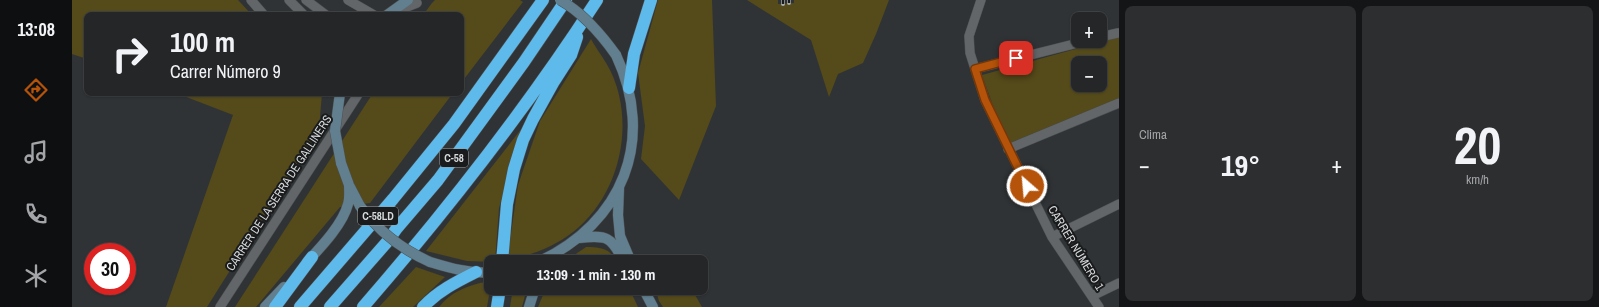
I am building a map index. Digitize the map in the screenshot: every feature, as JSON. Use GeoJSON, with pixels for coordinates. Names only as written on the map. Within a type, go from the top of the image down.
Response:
{"type":"FeatureCollection","features":[{"type":"Feature","properties":{"kind":"highway","name":"C-58LD"},"geometry":{"type":"LineString","coordinates":[[300,307],[393,199],[454,124],[543,0]]}},
{"type":"Feature","properties":{"kind":"highway","name":"C-58"},"geometry":{"type":"LineString","coordinates":[[330,307],[387,242],[438,180],[511,81],[566,0]]}},
{"type":"Feature","properties":{"kind":"highway","name":"C-58"},"geometry":{"type":"LineString","coordinates":[[363,307],[454,198],[500,140],[582,24],[597,0]]}},
{"type":"Feature","properties":{"kind":"highway"},"geometry":{"type":"LineString","coordinates":[[629,88],[634,54],[651,0]]}},
{"type":"Feature","properties":{"kind":"highway"},"geometry":{"type":"LineString","coordinates":[[503,255],[507,204],[514,169],[523,140],[553,83],[571,55],[582,24]]}},
{"type":"Feature","properties":{"kind":"highway"},"geometry":{"type":"LineString","coordinates":[[275,307],[312,257]]}},
{"type":"Feature","properties":{"kind":"highway"},"geometry":{"type":"LineString","coordinates":[[423,307],[431,298],[445,287],[484,272]]}},
{"type":"Feature","properties":{"kind":"highway"},"geometry":{"type":"LineString","coordinates":[[497,307],[499,295]]}},
{"type":"Feature","properties":{"kind":"street"},"geometry":{"type":"LineString","coordinates":[[251,0],[261,12]]}},
{"type":"Feature","properties":{"kind":"street"},"geometry":{"type":"LineString","coordinates":[[289,0],[301,12]]}},
{"type":"Feature","properties":{"kind":"street"},"geometry":{"type":"LineString","coordinates":[[306,0],[322,12]]}},
{"type":"Feature","properties":{"kind":"street"},"geometry":{"type":"LineString","coordinates":[[348,0],[369,12]]}},
{"type":"Feature","properties":{"kind":"street"},"geometry":{"type":"LineString","coordinates":[[556,255],[579,238],[603,213],[620,186],[630,158],[633,112],[629,88],[624,72],[616,55],[605,40],[583,17],[560,0]]}},
{"type":"Feature","properties":{"kind":"street","name":"CARRER NÚMERO 1"},"geometry":{"type":"LineString","coordinates":[[981,0],[969,36],[970,53],[985,100],[1052,236],[1099,307]]}},
{"type":"Feature","properties":{"kind":"street"},"geometry":{"type":"LineString","coordinates":[[393,12],[414,1]]}},
{"type":"Feature","properties":{"kind":"street"},"geometry":{"type":"LineString","coordinates":[[410,12],[414,1]]}},
{"type":"Feature","properties":{"kind":"street"},"geometry":{"type":"LineString","coordinates":[[1107,36],[1118,33]]}},
{"type":"Feature","properties":{"kind":"street"},"geometry":{"type":"LineString","coordinates":[[975,69],[1071,45]]}},
{"type":"Feature","properties":{"kind":"street"},"geometry":{"type":"LineString","coordinates":[[339,96],[336,131],[341,163],[349,186],[360,206],[376,226],[398,245],[430,262],[452,268],[484,272]]}},
{"type":"Feature","properties":{"kind":"street"},"geometry":{"type":"LineString","coordinates":[[340,96],[343,116]]}},
{"type":"Feature","properties":{"kind":"street","name":"CARRER DE LA SERRA DE GALLINERS"},"geometry":{"type":"LineString","coordinates":[[220,307],[357,96]]}},
{"type":"Feature","properties":{"kind":"street"},"geometry":{"type":"LineString","coordinates":[[1008,149],[1119,103]]}},
{"type":"Feature","properties":{"kind":"street"},"geometry":{"type":"LineString","coordinates":[[265,307],[312,257],[344,216],[349,203],[349,186]]}},
{"type":"Feature","properties":{"kind":"street"},"geometry":{"type":"LineString","coordinates":[[620,186],[615,238],[621,255]]}},
{"type":"Feature","properties":{"kind":"street"},"geometry":{"type":"LineString","coordinates":[[1052,236],[1119,204]]}},
{"type":"Feature","properties":{"kind":"street"},"geometry":{"type":"LineString","coordinates":[[579,238],[615,238]]}},
{"type":"Feature","properties":{"kind":"street"},"geometry":{"type":"LineString","coordinates":[[615,238],[626,255]]}},
{"type":"Feature","properties":{"kind":"street"},"geometry":{"type":"LineString","coordinates":[[1092,296],[1119,283]]}},
{"type":"Feature","properties":{"kind":"street"},"geometry":{"type":"LineString","coordinates":[[529,307],[533,295]]}},
{"type":"Feature","properties":{"kind":"street"},"geometry":{"type":"LineString","coordinates":[[640,295],[646,307]]}},
{"type":"Feature","properties":{"kind":"street"},"geometry":{"type":"LineString","coordinates":[[647,295],[653,307]]}},
{"type":"Feature","properties":{"kind":"shaded area"},"geometry":{"type":"Polygon","coordinates":[[[72,0],[238,0],[249,12],[84,12],[84,58],[72,54],[72,0]]]}},
{"type":"Feature","properties":{"kind":"shaded area"},"geometry":{"type":"Polygon","coordinates":[[[435,0],[520,0],[523,2],[464,79],[464,12],[425,12],[435,0]]]}},
{"type":"Feature","properties":{"kind":"shaded area"},"geometry":{"type":"Polygon","coordinates":[[[658,0],[712,0],[716,106],[679,200],[641,159],[645,126],[638,73],[658,0]]]}},
{"type":"Feature","properties":{"kind":"shaded area"},"geometry":{"type":"Polygon","coordinates":[[[747,0],[778,0],[778,4],[794,3],[794,0],[889,0],[863,63],[838,74],[829,97],[811,40],[747,0]]]}},
{"type":"Feature","properties":{"kind":"shaded area"},"geometry":{"type":"Polygon","coordinates":[[[1119,37],[1119,98],[1010,143],[992,103],[982,75],[1079,48],[1107,48],[1107,40],[1119,37]]]}},
{"type":"Feature","properties":{"kind":"shaded area"},"geometry":{"type":"Polygon","coordinates":[[[591,39],[611,72],[618,93],[622,114],[622,136],[619,158],[612,180],[602,199],[589,217],[573,232],[542,250],[528,255],[508,255],[518,185],[540,121],[591,39]]]}},
{"type":"Feature","properties":{"kind":"shaded area"},"geometry":{"type":"Polygon","coordinates":[[[184,96],[322,96],[319,129],[207,307],[166,307],[233,115],[184,96]]]}},
{"type":"Feature","properties":{"kind":"shaded area"},"geometry":{"type":"Polygon","coordinates":[[[371,96],[451,96],[370,203],[340,207],[256,307],[235,307],[371,96]]]}},
{"type":"Feature","properties":{"kind":"shaded area"},"geometry":{"type":"Polygon","coordinates":[[[522,128],[499,208],[496,255],[484,255],[484,262],[467,261],[426,251],[522,128]]]}},
{"type":"Feature","properties":{"kind":"shaded area"},"geometry":{"type":"Polygon","coordinates":[[[586,247],[596,247],[608,251],[612,255],[574,255],[586,247]]]}},
{"type":"Feature","properties":{"kind":"shaded area"},"geometry":{"type":"Polygon","coordinates":[[[416,267],[445,277],[413,307],[379,307],[416,267]]]}},
{"type":"Feature","properties":{"kind":"shaded area"},"geometry":{"type":"Polygon","coordinates":[[[484,282],[484,295],[489,295],[487,307],[439,307],[459,290],[471,285],[484,282]]]}},
{"type":"Feature","properties":{"kind":"shaded area"},"geometry":{"type":"Polygon","coordinates":[[[512,295],[525,295],[522,307],[510,307],[512,295]]]}},
{"type":"Feature","properties":{"kind":"shaded area"},"geometry":{"type":"Polygon","coordinates":[[[543,295],[632,295],[638,307],[538,307],[543,295]]]}},
{"type":"Feature","properties":{"kind":"shaded area"},"geometry":{"type":"Polygon","coordinates":[[[657,295],[695,295],[702,307],[663,307],[657,295]]]}},
{"type":"Feature","properties":{"kind":"route"},"geometry":{"type":"LineString","coordinates":[[1016,58],[975,69],[985,100],[1027,186]]}}]}
